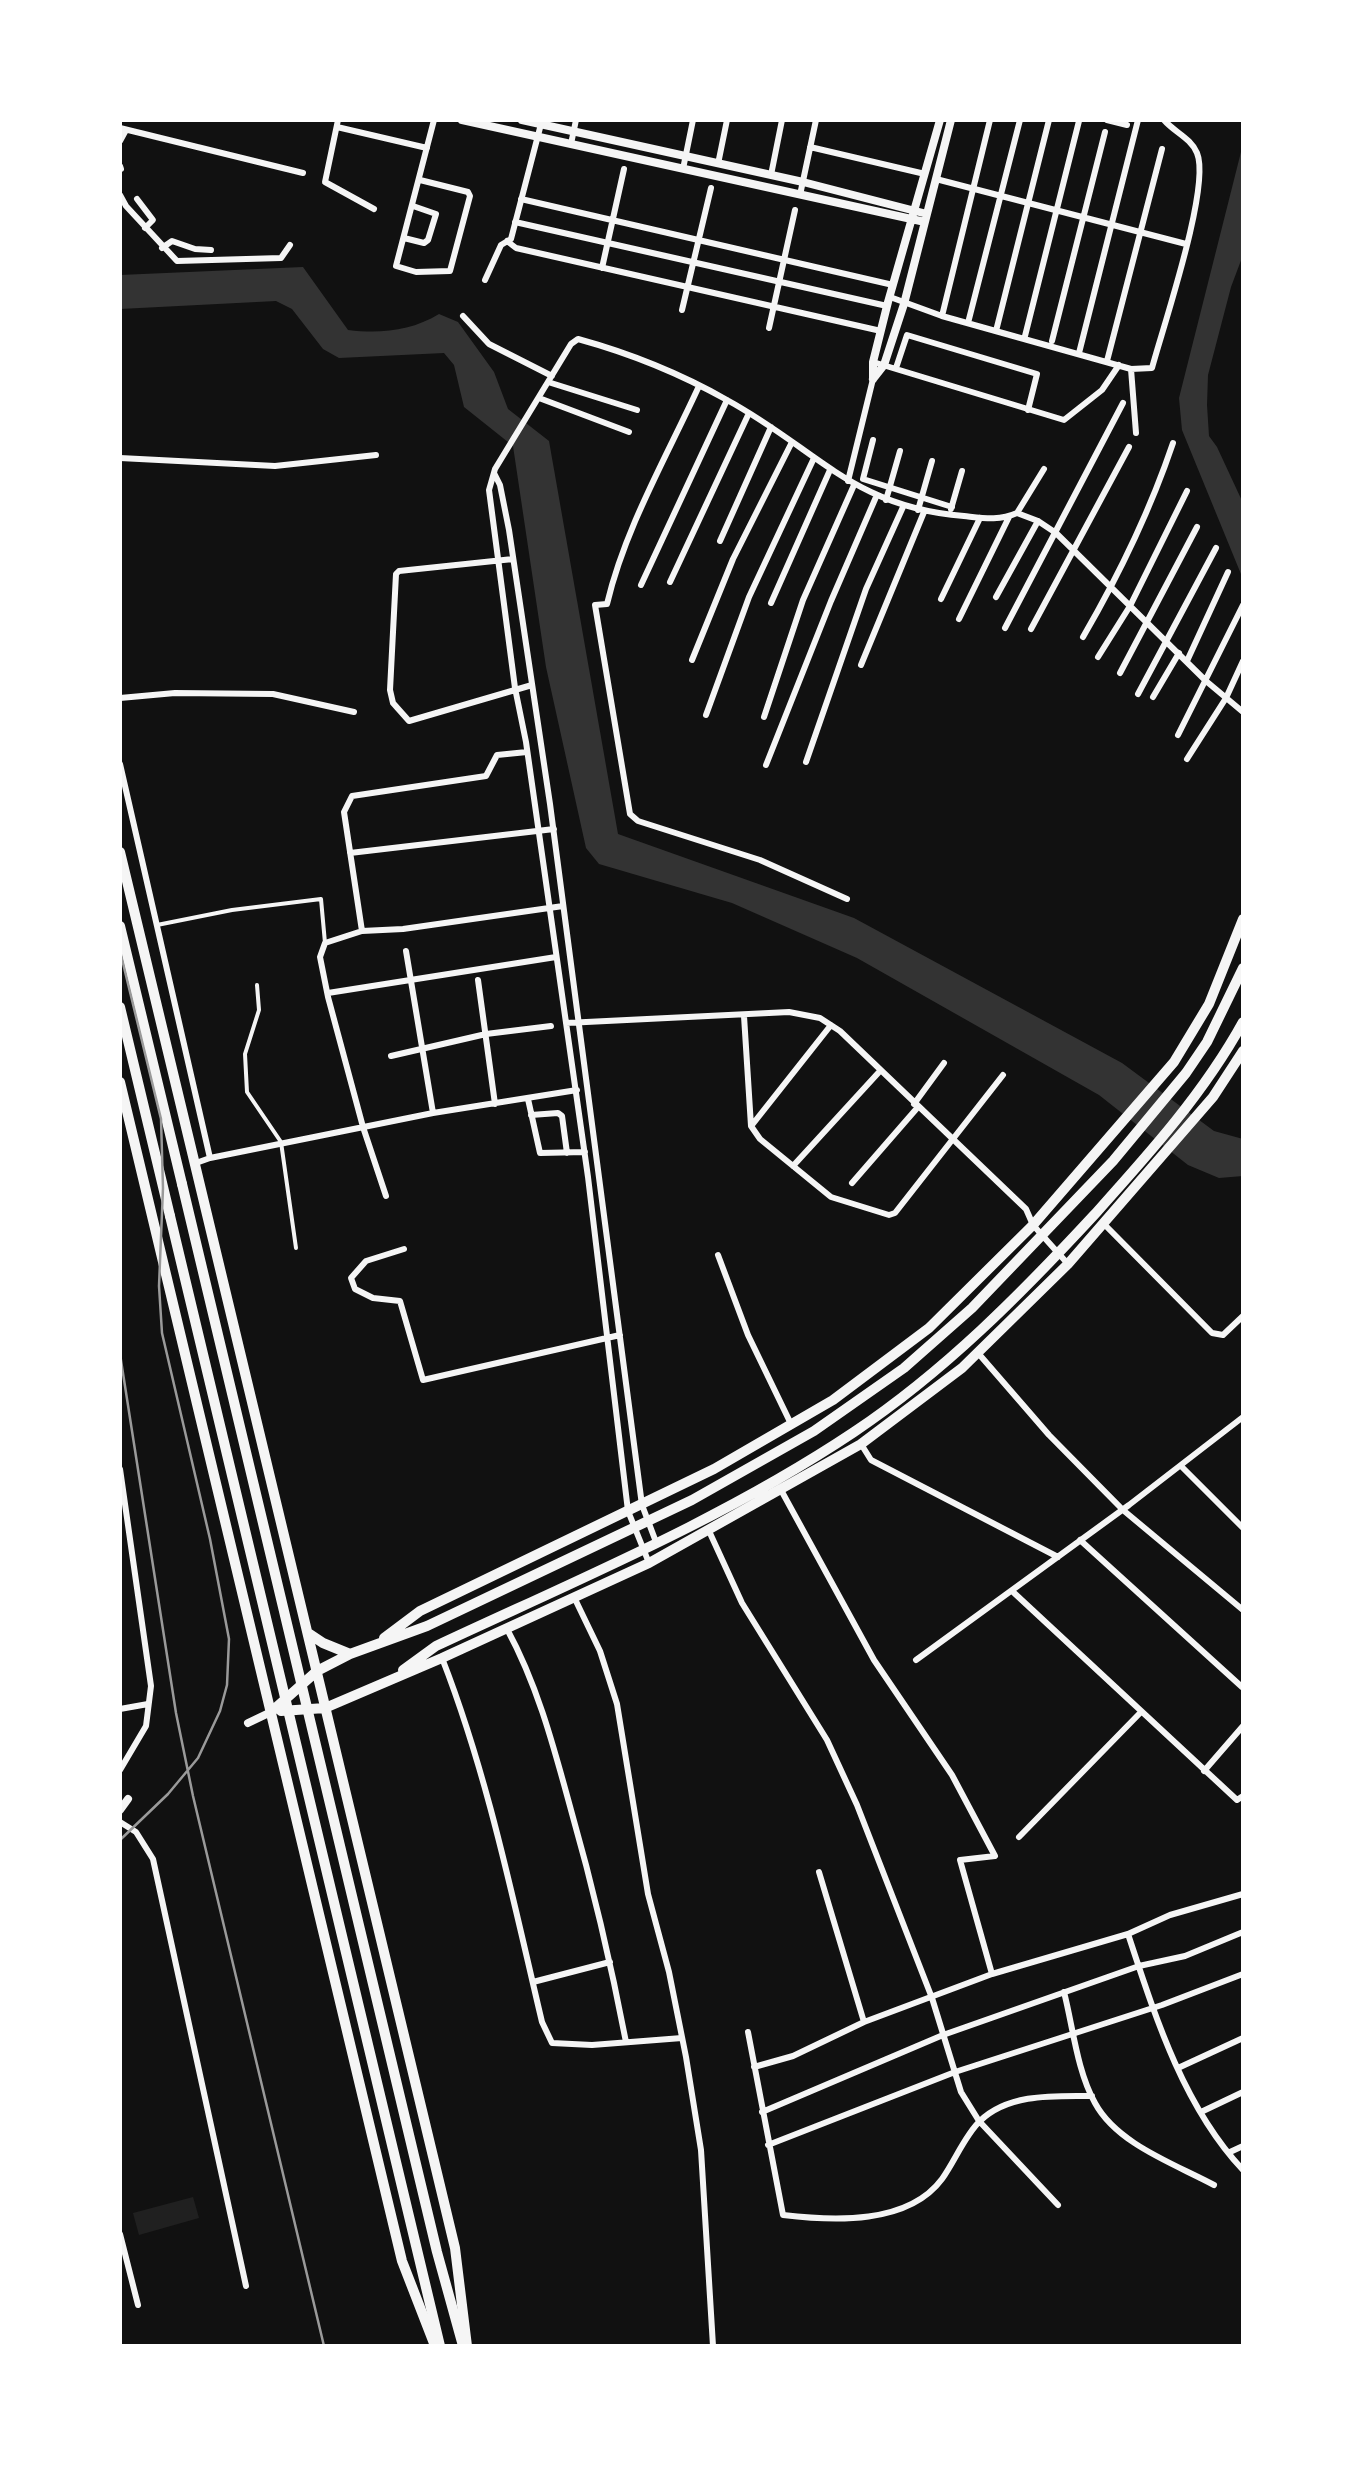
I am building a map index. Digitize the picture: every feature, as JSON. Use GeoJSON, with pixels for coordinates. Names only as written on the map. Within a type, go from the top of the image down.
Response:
{"type":"FeatureCollection","features":[{"type":"Feature","properties":{"kind":"highway"},"geometry":{"type":"LineString","coordinates":[[120,852],[455,2248],[465,2346]]}},
{"type":"Feature","properties":{"kind":"highway"},"geometry":{"type":"LineString","coordinates":[[375,1645],[420,1610],[642,1505],[792,1425],[864,1378],[929,1328],[1033,1225],[1174,1062],[1209,1004],[1243,920]]}},
{"type":"Feature","properties":{"kind":"highway"},"geometry":{"type":"LineString","coordinates":[[120,926],[437,2252],[465,2346]]}},
{"type":"Feature","properties":{"kind":"highway"},"geometry":{"type":"LineString","coordinates":[[270,1712],[316,1671],[427,1626],[692,1500],[828,1422],[916,1359],[1042,1238],[1114,1161],[1207,1042],[1243,968]]}},
{"type":"Feature","properties":{"kind":"highway"},"geometry":{"type":"LineString","coordinates":[[120,1006],[420,2257],[438,2346]]}},
{"type":"Feature","properties":{"kind":"highway"},"geometry":{"type":"LineString","coordinates":[[390,1680],[436,1646],[702,1519],[839,1442],[917,1386],[954,1357],[1130,1175],[1202,1088],[1243,1022]]}},
{"type":"Feature","properties":{"kind":"highway"},"geometry":{"type":"LineString","coordinates":[[270,1712],[326,1708],[442,1658],[649,1562],[861,1444],[978,1353],[1068,1264],[1213,1096],[1243,1051]]}},
{"type":"Feature","properties":{"kind":"highway"},"geometry":{"type":"LineString","coordinates":[[120,1082],[402,2262],[438,2346]]}},
{"type":"Feature","properties":{"kind":"highway"},"geometry":{"type":"LineString","coordinates":[[170,1134],[199,1182]]}},
{"type":"Feature","properties":{"kind":"highway"},"geometry":{"type":"LineString","coordinates":[[307,1632],[350,1654]]}},
{"type":"Feature","properties":{"kind":"street"},"geometry":{"type":"LineString","coordinates":[[420,180],[468,192],[470,196],[450,270],[416,272],[396,266],[434,120]]}},
{"type":"Feature","properties":{"kind":"street"},"geometry":{"type":"LineString","coordinates":[[462,120],[800,195],[914,215]]}},
{"type":"Feature","properties":{"kind":"street"},"geometry":{"type":"LineString","coordinates":[[522,120],[803,182],[926,218]]}},
{"type":"Feature","properties":{"kind":"street"},"geometry":{"type":"LineString","coordinates":[[571,144],[576,120]]}},
{"type":"Feature","properties":{"kind":"street"},"geometry":{"type":"LineString","coordinates":[[683,169],[693,120]]}},
{"type":"Feature","properties":{"kind":"street"},"geometry":{"type":"LineString","coordinates":[[718,164],[728,120]]}},
{"type":"Feature","properties":{"kind":"street"},"geometry":{"type":"LineString","coordinates":[[771,175],[782,120]]}},
{"type":"Feature","properties":{"kind":"street"},"geometry":{"type":"LineString","coordinates":[[800,195],[816,120]]}},
{"type":"Feature","properties":{"kind":"street"},"geometry":{"type":"LineString","coordinates":[[764,718],[803,600],[851,483],[873,379],[873,362],[940,120]]}},
{"type":"Feature","properties":{"kind":"street"},"geometry":{"type":"LineString","coordinates":[[873,379],[884,364],[904,304],[951,120]]}},
{"type":"Feature","properties":{"kind":"street"},"geometry":{"type":"LineString","coordinates":[[942,316],[990,120]]}},
{"type":"Feature","properties":{"kind":"street"},"geometry":{"type":"LineString","coordinates":[[968,324],[1020,120]]}},
{"type":"Feature","properties":{"kind":"street"},"geometry":{"type":"LineString","coordinates":[[996,332],[1049,120]]}},
{"type":"Feature","properties":{"kind":"street"},"geometry":{"type":"LineString","coordinates":[[1108,120],[1127,125]]}},
{"type":"Feature","properties":{"kind":"street"},"geometry":{"type":"LineString","coordinates":[[1079,353],[1138,120]]}},
{"type":"Feature","properties":{"kind":"street"},"geometry":{"type":"LineString","coordinates":[[516,222],[779,282],[904,304],[1131,369],[1152,368],[1198,192],[1200,160],[1195,148],[1164,120]]}},
{"type":"Feature","properties":{"kind":"street"},"geometry":{"type":"LineString","coordinates":[[1024,336],[1079,121]]}},
{"type":"Feature","properties":{"kind":"street"},"geometry":{"type":"LineString","coordinates":[[374,209],[325,182],[337,124],[427,148]]}},
{"type":"Feature","properties":{"kind":"street"},"geometry":{"type":"LineString","coordinates":[[485,280],[500,245],[511,239],[541,124]]}},
{"type":"Feature","properties":{"kind":"street"},"geometry":{"type":"LineString","coordinates":[[120,141],[123,129],[304,173]]}},
{"type":"Feature","properties":{"kind":"street"},"geometry":{"type":"LineString","coordinates":[[1052,341],[1105,132]]}},
{"type":"Feature","properties":{"kind":"street"},"geometry":{"type":"LineString","coordinates":[[810,147],[926,174]]}},
{"type":"Feature","properties":{"kind":"street"},"geometry":{"type":"LineString","coordinates":[[1106,361],[1162,149]]}},
{"type":"Feature","properties":{"kind":"street"},"geometry":{"type":"LineString","coordinates":[[602,268],[624,169]]}},
{"type":"Feature","properties":{"kind":"street"},"geometry":{"type":"LineString","coordinates":[[936,179],[1186,244]]}},
{"type":"Feature","properties":{"kind":"street"},"geometry":{"type":"LineString","coordinates":[[682,310],[711,188]]}},
{"type":"Feature","properties":{"kind":"street"},"geometry":{"type":"LineString","coordinates":[[120,194],[176,262],[280,258],[290,245]]}},
{"type":"Feature","properties":{"kind":"street"},"geometry":{"type":"LineString","coordinates":[[137,199],[155,223],[145,228]]}},
{"type":"Feature","properties":{"kind":"street"},"geometry":{"type":"LineString","coordinates":[[522,199],[893,284]]}},
{"type":"Feature","properties":{"kind":"street"},"geometry":{"type":"LineString","coordinates":[[404,238],[424,243],[428,240],[436,214],[413,206]]}},
{"type":"Feature","properties":{"kind":"street"},"geometry":{"type":"LineString","coordinates":[[768,328],[795,210]]}},
{"type":"Feature","properties":{"kind":"street"},"geometry":{"type":"LineString","coordinates":[[162,248],[172,241],[196,250],[211,250]]}},
{"type":"Feature","properties":{"kind":"street"},"geometry":{"type":"LineString","coordinates":[[507,241],[516,248],[881,331]]}},
{"type":"Feature","properties":{"kind":"street"},"geometry":{"type":"LineString","coordinates":[[463,316],[489,344],[550,379],[637,410]]}},
{"type":"Feature","properties":{"kind":"street"},"geometry":{"type":"LineString","coordinates":[[896,368],[907,336],[1037,374],[1028,410]]}},
{"type":"Feature","properties":{"kind":"street"},"geometry":{"type":"LineString","coordinates":[[649,1562],[628,1511],[585,1152],[489,490],[494,472],[570,344],[578,338],[727,400],[876,497],[921,511],[951,511]]}},
{"type":"Feature","properties":{"kind":"street"},"geometry":{"type":"LineString","coordinates":[[873,362],[1064,420],[1102,390],[1119,365]]}},
{"type":"Feature","properties":{"kind":"street"},"geometry":{"type":"LineString","coordinates":[[1131,369],[1136,433]]}},
{"type":"Feature","properties":{"kind":"street"},"geometry":{"type":"LineString","coordinates":[[699,386],[638,520],[607,604],[595,605],[630,814],[638,821],[760,860],[848,899]]}},
{"type":"Feature","properties":{"kind":"street"},"geometry":{"type":"LineString","coordinates":[[539,398],[629,432]]}},
{"type":"Feature","properties":{"kind":"street"},"geometry":{"type":"LineString","coordinates":[[641,585],[727,400]]}},
{"type":"Feature","properties":{"kind":"street"},"geometry":{"type":"LineString","coordinates":[[1006,628],[1123,403]]}},
{"type":"Feature","properties":{"kind":"street"},"geometry":{"type":"LineString","coordinates":[[670,582],[749,413]]}},
{"type":"Feature","properties":{"kind":"street"},"geometry":{"type":"LineString","coordinates":[[720,541],[771,427]]}},
{"type":"Feature","properties":{"kind":"street"},"geometry":{"type":"LineString","coordinates":[[873,440],[863,479],[951,511],[980,518],[1013,515],[1038,521],[1056,532],[1206,681],[1243,712]]}},
{"type":"Feature","properties":{"kind":"street"},"geometry":{"type":"LineString","coordinates":[[692,660],[734,559],[792,442]]}},
{"type":"Feature","properties":{"kind":"street"},"geometry":{"type":"LineString","coordinates":[[1083,637],[1112,588],[1156,492],[1173,443]]}},
{"type":"Feature","properties":{"kind":"street"},"geometry":{"type":"LineString","coordinates":[[1032,630],[1129,446]]}},
{"type":"Feature","properties":{"kind":"street"},"geometry":{"type":"LineString","coordinates":[[886,500],[900,451]]}},
{"type":"Feature","properties":{"kind":"street"},"geometry":{"type":"LineString","coordinates":[[120,458],[276,466],[376,455]]}},
{"type":"Feature","properties":{"kind":"street"},"geometry":{"type":"LineString","coordinates":[[706,714],[749,597],[814,458]]}},
{"type":"Feature","properties":{"kind":"street"},"geometry":{"type":"LineString","coordinates":[[854,460],[867,464]]}},
{"type":"Feature","properties":{"kind":"street"},"geometry":{"type":"LineString","coordinates":[[861,665],[921,511],[932,460]]}},
{"type":"Feature","properties":{"kind":"street"},"geometry":{"type":"LineString","coordinates":[[959,619],[1013,515],[1044,469]]}},
{"type":"Feature","properties":{"kind":"street"},"geometry":{"type":"LineString","coordinates":[[772,603],[830,470]]}},
{"type":"Feature","properties":{"kind":"street"},"geometry":{"type":"LineString","coordinates":[[951,511],[962,471]]}},
{"type":"Feature","properties":{"kind":"street"},"geometry":{"type":"LineString","coordinates":[[494,472],[509,531],[554,829],[642,1505],[660,1556]]}},
{"type":"Feature","properties":{"kind":"street"},"geometry":{"type":"LineString","coordinates":[[1098,657],[1130,606],[1187,492]]}},
{"type":"Feature","properties":{"kind":"street"},"geometry":{"type":"LineString","coordinates":[[766,765],[830,601],[876,497]]}},
{"type":"Feature","properties":{"kind":"street"},"geometry":{"type":"LineString","coordinates":[[806,762],[859,607],[903,507]]}},
{"type":"Feature","properties":{"kind":"street"},"geometry":{"type":"LineString","coordinates":[[941,599],[980,518]]}},
{"type":"Feature","properties":{"kind":"street"},"geometry":{"type":"LineString","coordinates":[[996,597],[1038,521]]}},
{"type":"Feature","properties":{"kind":"street"},"geometry":{"type":"LineString","coordinates":[[1120,673],[1197,527]]}},
{"type":"Feature","properties":{"kind":"street"},"geometry":{"type":"LineString","coordinates":[[495,533],[509,531]]}},
{"type":"Feature","properties":{"kind":"street"},"geometry":{"type":"LineString","coordinates":[[1138,694],[1216,548]]}},
{"type":"Feature","properties":{"kind":"street"},"geometry":{"type":"LineString","coordinates":[[513,560],[396,574],[390,690],[393,703],[409,721],[532,685]]}},
{"type":"Feature","properties":{"kind":"street"},"geometry":{"type":"LineString","coordinates":[[1187,661],[1228,572]]}},
{"type":"Feature","properties":{"kind":"street"},"geometry":{"type":"LineString","coordinates":[[504,591],[518,589]]}},
{"type":"Feature","properties":{"kind":"street"},"geometry":{"type":"LineString","coordinates":[[1178,735],[1243,605]]}},
{"type":"Feature","properties":{"kind":"street"},"geometry":{"type":"LineString","coordinates":[[1153,697],[1179,653]]}},
{"type":"Feature","properties":{"kind":"street"},"geometry":{"type":"LineString","coordinates":[[1186,759],[1226,698],[1243,661]]}},
{"type":"Feature","properties":{"kind":"street"},"geometry":{"type":"LineString","coordinates":[[120,698],[176,693],[273,694],[354,712]]}},
{"type":"Feature","properties":{"kind":"street"},"geometry":{"type":"LineString","coordinates":[[362,931],[344,812],[352,796],[486,776],[498,755],[527,752]]}},
{"type":"Feature","properties":{"kind":"street"},"geometry":{"type":"LineString","coordinates":[[120,764],[210,1158]]}},
{"type":"Feature","properties":{"kind":"street"},"geometry":{"type":"LineString","coordinates":[[534,800],[549,797]]}},
{"type":"Feature","properties":{"kind":"street"},"geometry":{"type":"LineString","coordinates":[[350,853],[554,829]]}},
{"type":"Feature","properties":{"kind":"street"},"geometry":{"type":"LineString","coordinates":[[157,925],[232,910],[321,899],[326,942],[320,957],[363,1127],[386,1196]]}},
{"type":"Feature","properties":{"kind":"street"},"geometry":{"type":"LineString","coordinates":[[326,942],[362,931],[403,929],[563,906]]}},
{"type":"Feature","properties":{"kind":"street"},"geometry":{"type":"LineString","coordinates":[[143,947],[160,948]]}},
{"type":"Feature","properties":{"kind":"street"},"geometry":{"type":"LineString","coordinates":[[406,951],[433,1113]]}},
{"type":"Feature","properties":{"kind":"street"},"geometry":{"type":"LineString","coordinates":[[328,993],[556,957]]}},
{"type":"Feature","properties":{"kind":"street"},"geometry":{"type":"LineString","coordinates":[[478,980],[495,1104]]}},
{"type":"Feature","properties":{"kind":"street"},"geometry":{"type":"LineString","coordinates":[[257,984],[259,1010],[244,1054],[247,1092],[280,1142],[296,1248]]}},
{"type":"Feature","properties":{"kind":"street"},"geometry":{"type":"LineString","coordinates":[[566,1023],[789,1012],[820,1018],[1026,1209],[1033,1225],[1068,1264]]}},
{"type":"Feature","properties":{"kind":"street"},"geometry":{"type":"LineString","coordinates":[[744,1016],[751,1126],[760,1139],[831,1197],[889,1215],[895,1214],[1003,1075]]}},
{"type":"Feature","properties":{"kind":"street"},"geometry":{"type":"LineString","coordinates":[[751,1126],[831,1025]]}},
{"type":"Feature","properties":{"kind":"street"},"geometry":{"type":"LineString","coordinates":[[391,1056],[486,1034],[550,1026]]}},
{"type":"Feature","properties":{"kind":"street"},"geometry":{"type":"LineString","coordinates":[[852,1182],[916,1106],[944,1063]]}},
{"type":"Feature","properties":{"kind":"street"},"geometry":{"type":"LineString","coordinates":[[793,1166],[880,1071]]}},
{"type":"Feature","properties":{"kind":"street"},"geometry":{"type":"LineString","coordinates":[[195,1164],[280,1142],[587,1088]]}},
{"type":"Feature","properties":{"kind":"street"},"geometry":{"type":"LineString","coordinates":[[528,1099],[540,1153],[585,1152]]}},
{"type":"Feature","properties":{"kind":"street"},"geometry":{"type":"LineString","coordinates":[[530,1115],[558,1112],[562,1116],[567,1153]]}},
{"type":"Feature","properties":{"kind":"street"},"geometry":{"type":"LineString","coordinates":[[587,1169],[598,1167]]}},
{"type":"Feature","properties":{"kind":"street"},"geometry":{"type":"LineString","coordinates":[[1104,1224],[1212,1333],[1224,1335],[1243,1316]]}},
{"type":"Feature","properties":{"kind":"street"},"geometry":{"type":"LineString","coordinates":[[404,1248],[366,1261],[351,1278],[356,1289],[373,1298],[400,1301],[423,1380],[620,1335]]}},
{"type":"Feature","properties":{"kind":"street"},"geometry":{"type":"LineString","coordinates":[[718,1255],[748,1335],[792,1425]]}},
{"type":"Feature","properties":{"kind":"street"},"geometry":{"type":"LineString","coordinates":[[598,1269],[611,1267]]}},
{"type":"Feature","properties":{"kind":"street"},"geometry":{"type":"LineString","coordinates":[[978,1353],[1049,1435],[1243,1610]]}},
{"type":"Feature","properties":{"kind":"street"},"geometry":{"type":"LineString","coordinates":[[916,1660],[1243,1417]]}},
{"type":"Feature","properties":{"kind":"street"},"geometry":{"type":"LineString","coordinates":[[861,1444],[871,1460],[1058,1557]]}},
{"type":"Feature","properties":{"kind":"street"},"geometry":{"type":"LineString","coordinates":[[1181,1466],[1243,1528]]}},
{"type":"Feature","properties":{"kind":"street"},"geometry":{"type":"LineString","coordinates":[[120,1468],[151,1686],[146,1726],[120,1770]]}},
{"type":"Feature","properties":{"kind":"street"},"geometry":{"type":"LineString","coordinates":[[781,1490],[874,1660],[952,1775],[995,1856],[960,1860],[992,1974]]}},
{"type":"Feature","properties":{"kind":"street"},"geometry":{"type":"LineString","coordinates":[[709,1531],[742,1603],[828,1740],[932,1998],[961,2092],[979,2121],[1058,2205]]}},
{"type":"Feature","properties":{"kind":"street"},"geometry":{"type":"LineString","coordinates":[[1080,1540],[1242,1687]]}},
{"type":"Feature","properties":{"kind":"street"},"geometry":{"type":"LineString","coordinates":[[1012,1590],[1204,1771],[1238,1800],[1243,1796]]}},
{"type":"Feature","properties":{"kind":"street"},"geometry":{"type":"LineString","coordinates":[[574,1596],[600,1651],[617,1704],[648,1894],[682,2038],[701,2150],[713,2346]]}},
{"type":"Feature","properties":{"kind":"street"},"geometry":{"type":"LineString","coordinates":[[507,1628],[544,1714],[584,1853],[626,2042]]}},
{"type":"Feature","properties":{"kind":"street"},"geometry":{"type":"LineString","coordinates":[[442,1658],[496,1825],[542,2022],[552,2043],[592,2045],[682,2038]]}},
{"type":"Feature","properties":{"kind":"street"},"geometry":{"type":"LineString","coordinates":[[120,1710],[149,1704]]}},
{"type":"Feature","properties":{"kind":"street"},"geometry":{"type":"LineString","coordinates":[[248,1723],[270,1712]]}},
{"type":"Feature","properties":{"kind":"street"},"geometry":{"type":"LineString","coordinates":[[1019,1837],[1142,1712]]}},
{"type":"Feature","properties":{"kind":"street"},"geometry":{"type":"LineString","coordinates":[[1204,1771],[1243,1726]]}},
{"type":"Feature","properties":{"kind":"street"},"geometry":{"type":"LineString","coordinates":[[120,1810],[128,1800]]}},
{"type":"Feature","properties":{"kind":"street"},"geometry":{"type":"LineString","coordinates":[[120,1822],[136,1832],[152,1859],[246,2286]]}},
{"type":"Feature","properties":{"kind":"street"},"geometry":{"type":"LineString","coordinates":[[820,1872],[864,2022]]}},
{"type":"Feature","properties":{"kind":"street"},"geometry":{"type":"LineString","coordinates":[[754,2067],[793,2056],[864,2022],[992,1974],[1128,1934],[1170,1915],[1243,1894]]}},
{"type":"Feature","properties":{"kind":"street"},"geometry":{"type":"LineString","coordinates":[[762,2112],[943,2034],[1139,1966],[1185,1956],[1243,1932]]}},
{"type":"Feature","properties":{"kind":"street"},"geometry":{"type":"LineString","coordinates":[[1128,1934],[1178,2068],[1202,2112],[1243,2170]]}},
{"type":"Feature","properties":{"kind":"street"},"geometry":{"type":"LineString","coordinates":[[533,1982],[610,1962]]}},
{"type":"Feature","properties":{"kind":"street"},"geometry":{"type":"LineString","coordinates":[[768,2145],[955,2072],[1243,1974]]}},
{"type":"Feature","properties":{"kind":"street"},"geometry":{"type":"LineString","coordinates":[[1064,1992],[1092,2096],[1114,2128],[1214,2185]]}},
{"type":"Feature","properties":{"kind":"street"},"geometry":{"type":"LineString","coordinates":[[748,2032],[782,2215],[860,2216],[898,2210],[921,2199],[939,2184],[979,2121],[1022,2100],[1092,2096]]}},
{"type":"Feature","properties":{"kind":"street"},"geometry":{"type":"LineString","coordinates":[[1178,2068],[1243,2038]]}},
{"type":"Feature","properties":{"kind":"street"},"geometry":{"type":"LineString","coordinates":[[1202,2112],[1243,2092]]}},
{"type":"Feature","properties":{"kind":"street"},"geometry":{"type":"LineString","coordinates":[[1230,2152],[1243,2146]]}},
{"type":"Feature","properties":{"kind":"street"},"geometry":{"type":"LineString","coordinates":[[120,2234],[138,2304]]}},
{"type":"Feature","properties":{"kind":"shaded area"},"geometry":{"type":"Polygon","coordinates":[[[1243,144],[1243,255],[1208,375],[1207,405],[1209,436],[1243,503],[1243,579],[1182,430],[1179,398],[1243,144]]]}},
{"type":"Feature","properties":{"kind":"shaded area"},"geometry":{"type":"Polygon","coordinates":[[[303,267],[348,330],[395,330],[439,314],[458,322],[494,372],[508,409],[549,441],[618,834],[854,918],[1122,1063],[1214,1131],[1243,1139],[1243,1176],[1219,1178],[1188,1165],[1099,1095],[857,958],[732,903],[599,864],[586,848],[546,667],[513,446],[464,407],[454,365],[444,353],[339,358],[323,349],[292,309],[276,301],[120,309],[120,275],[303,267]]]}},
{"type":"Feature","properties":{"kind":"shaded area"},"geometry":{"type":"Polygon","coordinates":[[[193,2197],[199,2218],[139,2235],[133,2213],[193,2197]]]}},
{"type":"Feature","properties":{"kind":"railway"},"geometry":{"type":"LineString","coordinates":[[120,951],[161,1119],[162,1333],[229,1639],[227,1685],[220,1711],[198,1758],[168,1794],[120,1840]]}},
{"type":"Feature","properties":{"kind":"railway"},"geometry":{"type":"LineString","coordinates":[[120,1354],[176,1713],[193,1796],[324,2346]]}}]}
